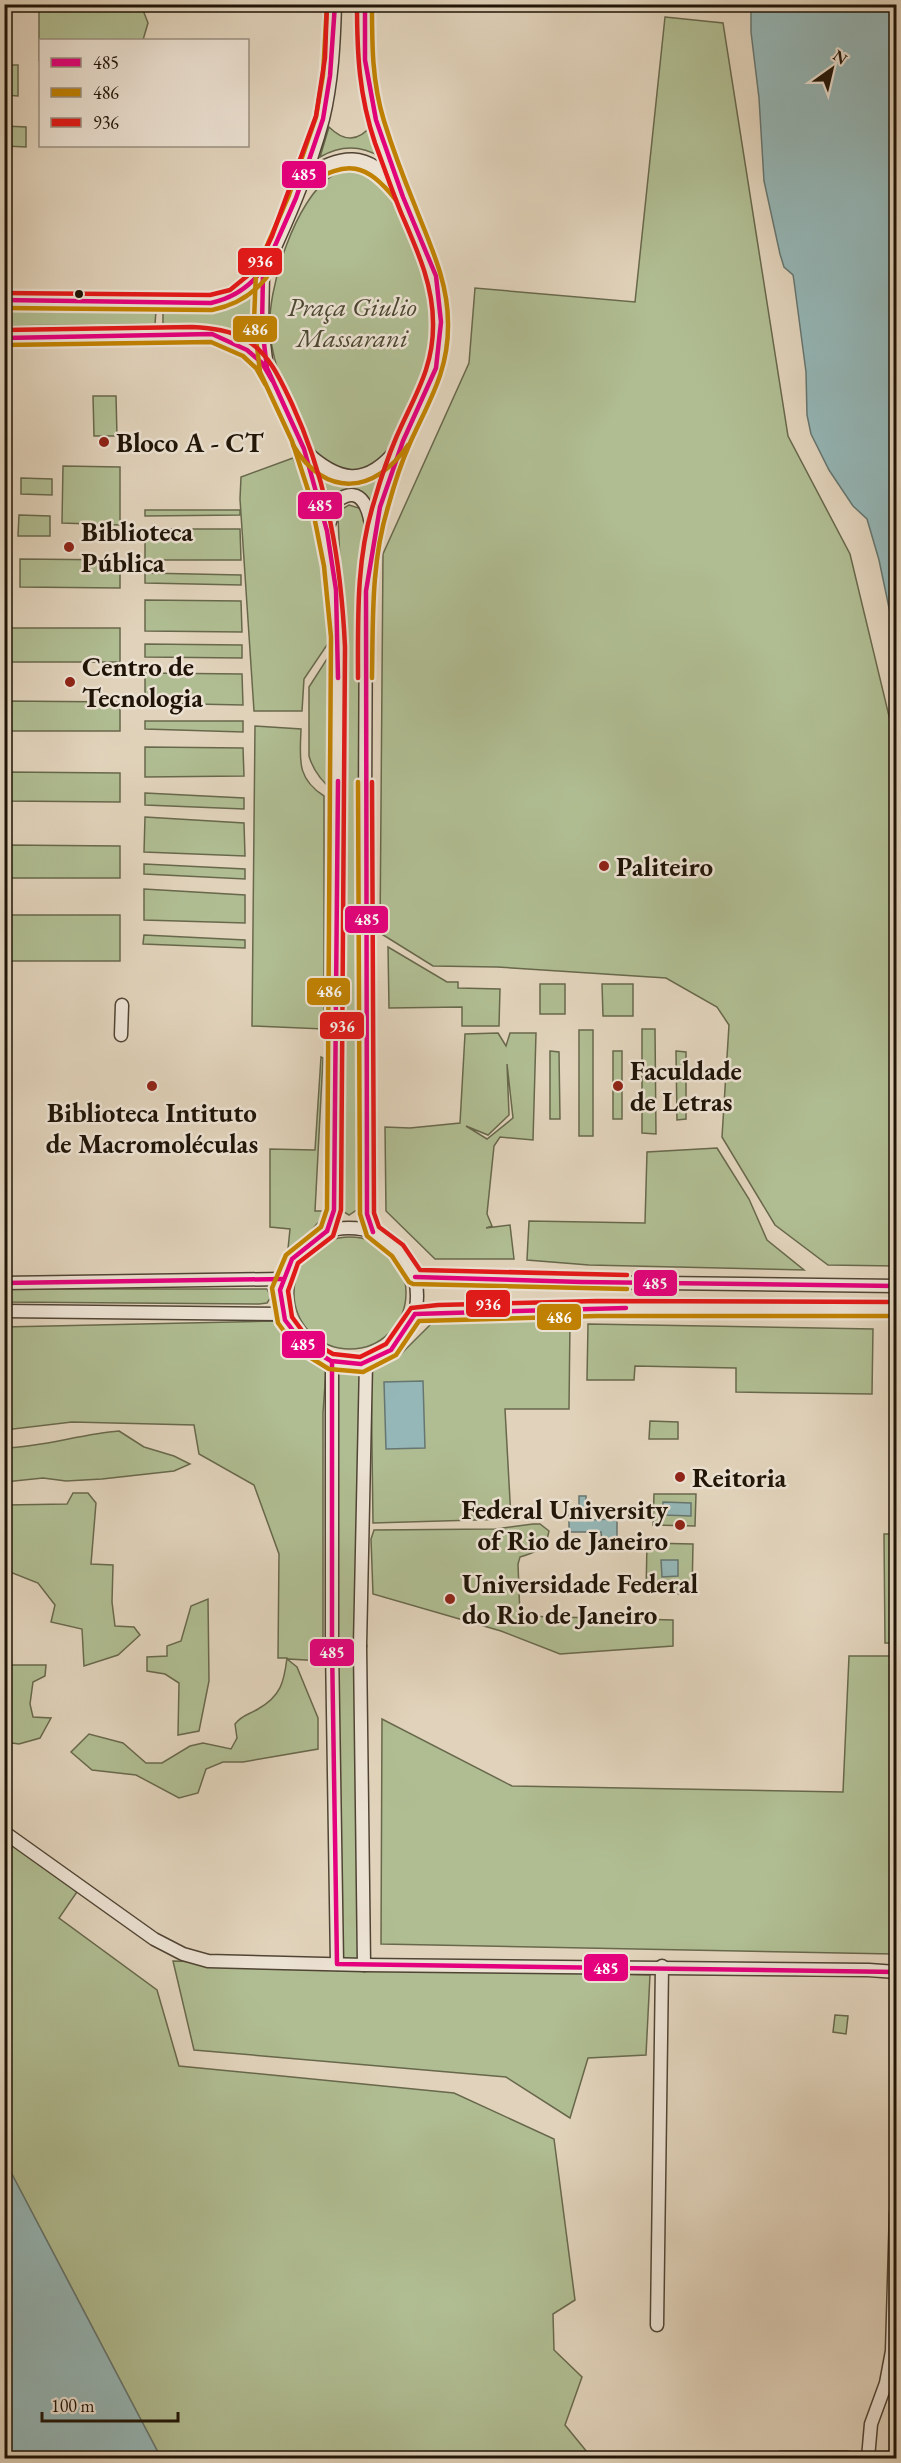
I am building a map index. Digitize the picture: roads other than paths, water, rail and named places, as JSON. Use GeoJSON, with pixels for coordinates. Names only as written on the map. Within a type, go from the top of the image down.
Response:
{"type":"FeatureCollection","features":[{"type":"Feature","properties":{"kind":"street"},"geometry":{"type":"LineString","coordinates":[[327,1231],[333,1210],[339,637],[336,590],[327,531],[304,449],[267,368],[262,327],[263,273],[303,178],[323,118],[332,60],[335,4]]}},
{"type":"Feature","properties":{"kind":"street"},"geometry":{"type":"LineString","coordinates":[[365,4],[365,60],[376,120],[403,197],[436,276],[441,322],[436,368],[422,405],[403,441],[380,507],[373,539],[366,603],[367,1214],[373,1232]]}},
{"type":"Feature","properties":{"kind":"street"},"geometry":{"type":"LineString","coordinates":[[303,178],[329,162],[340,159],[356,160],[369,164],[383,173],[403,197]]}},
{"type":"Feature","properties":{"kind":"street"},"geometry":{"type":"LineString","coordinates":[[4,300],[212,303],[234,297],[263,273]]}},
{"type":"Feature","properties":{"kind":"street"},"geometry":{"type":"LineString","coordinates":[[4,338],[212,334],[227,338],[245,348],[267,368]]}},
{"type":"Feature","properties":{"kind":"street"},"geometry":{"type":"LineString","coordinates":[[304,449],[329,471],[344,476],[358,477],[371,473],[386,462],[403,441]]}},
{"type":"Feature","properties":{"kind":"street"},"geometry":{"type":"LineString","coordinates":[[327,531],[337,501],[349,495],[357,497],[368,507],[373,539]]}},
{"type":"Feature","properties":{"kind":"street"},"geometry":{"type":"LineString","coordinates":[[121,1035],[122,1005]]}},
{"type":"Feature","properties":{"kind":"street"},"geometry":{"type":"LineString","coordinates":[[352,1228],[373,1232],[391,1243],[406,1258],[414,1277],[417,1295],[415,1314],[408,1330],[397,1345],[382,1356],[366,1362],[349,1364],[332,1362],[315,1355],[301,1345],[290,1330],[283,1314],[282,1279],[298,1250],[313,1238],[327,1231],[352,1228]]}},
{"type":"Feature","properties":{"kind":"street"},"geometry":{"type":"LineString","coordinates":[[414,1277],[581,1282],[897,1286]]}},
{"type":"Feature","properties":{"kind":"street"},"geometry":{"type":"LineString","coordinates":[[4,1283],[282,1279]]}},
{"type":"Feature","properties":{"kind":"street"},"geometry":{"type":"LineString","coordinates":[[415,1314],[597,1308],[897,1309]]}},
{"type":"Feature","properties":{"kind":"street"},"geometry":{"type":"LineString","coordinates":[[4,1311],[283,1314]]}},
{"type":"Feature","properties":{"kind":"street"},"geometry":{"type":"LineString","coordinates":[[332,1362],[332,1646],[337,1964]]}},
{"type":"Feature","properties":{"kind":"street"},"geometry":{"type":"LineString","coordinates":[[364,1965],[360,1646],[366,1362]]}},
{"type":"Feature","properties":{"kind":"street"},"geometry":{"type":"LineString","coordinates":[[332,1646],[360,1646]]}},
{"type":"Feature","properties":{"kind":"street"},"geometry":{"type":"LineString","coordinates":[[4,1832],[154,1939],[183,1954],[208,1961],[364,1965],[662,1966],[897,1972]]}},
{"type":"Feature","properties":{"kind":"street"},"geometry":{"type":"LineString","coordinates":[[657,2325],[662,1966]]}},
{"type":"Feature","properties":{"kind":"street"},"geometry":{"type":"LineString","coordinates":[[868,2458],[871,2424],[886,2383],[892,2351],[897,2212]]}},
{"type":"Feature","properties":{"kind":"water"},"geometry":{"type":"Polygon","coordinates":[[[751,5],[896,5],[896,641],[879,560],[867,519],[853,506],[829,470],[811,434],[807,415],[806,372],[793,275],[784,267],[764,181],[759,98],[751,32],[751,5]]]}},
{"type":"Feature","properties":{"kind":"water"},"geometry":{"type":"Polygon","coordinates":[[[423,1381],[425,1448],[386,1449],[384,1382],[423,1381]]]}},
{"type":"Feature","properties":{"kind":"water"},"geometry":{"type":"Polygon","coordinates":[[[579,1496],[586,1496],[586,1520],[617,1519],[617,1543],[602,1543],[601,1532],[569,1532],[569,1512],[579,1511],[579,1496]]]}},
{"type":"Feature","properties":{"kind":"water"},"geometry":{"type":"Polygon","coordinates":[[[663,1502],[691,1503],[691,1516],[663,1515],[663,1502]]]}},
{"type":"Feature","properties":{"kind":"water"},"geometry":{"type":"Polygon","coordinates":[[[661,1560],[678,1560],[678,1576],[662,1577],[661,1560]]]}},
{"type":"Feature","properties":{"kind":"water"},"geometry":{"type":"Polygon","coordinates":[[[5,2161],[161,2458],[5,2458],[5,2161]]]}},
{"type":"Feature","properties":{"kind":"place","name":"Bloco A - CT"},"geometry":{"type":"Point","coordinates":[104,442]}},
{"type":"Feature","properties":{"kind":"place","name":"Biblioteca Pública"},"geometry":{"type":"Point","coordinates":[69,547]}},
{"type":"Feature","properties":{"kind":"place","name":"Centro de Tecnologia"},"geometry":{"type":"Point","coordinates":[70,682]}},
{"type":"Feature","properties":{"kind":"place","name":"Paliteiro"},"geometry":{"type":"Point","coordinates":[604,866]}},
{"type":"Feature","properties":{"kind":"place","name":"Biblioteca Intituto de Macromoléculas"},"geometry":{"type":"Point","coordinates":[152,1086]}},
{"type":"Feature","properties":{"kind":"place","name":"Faculdade de Letras"},"geometry":{"type":"Point","coordinates":[618,1086]}},
{"type":"Feature","properties":{"kind":"place","name":"Reitoria"},"geometry":{"type":"Point","coordinates":[680,1477]}},
{"type":"Feature","properties":{"kind":"place","name":"Federal University of Rio de Janeiro"},"geometry":{"type":"Point","coordinates":[680,1525]}},
{"type":"Feature","properties":{"kind":"place","name":"Universidade Federal do Rio de Janeiro"},"geometry":{"type":"Point","coordinates":[450,1599]}},
{"type":"Feature","properties":{"kind":"park label","name":"Praça Giulio Massarani"},"geometry":{"type":"Point","coordinates":[352,322]}}]}
